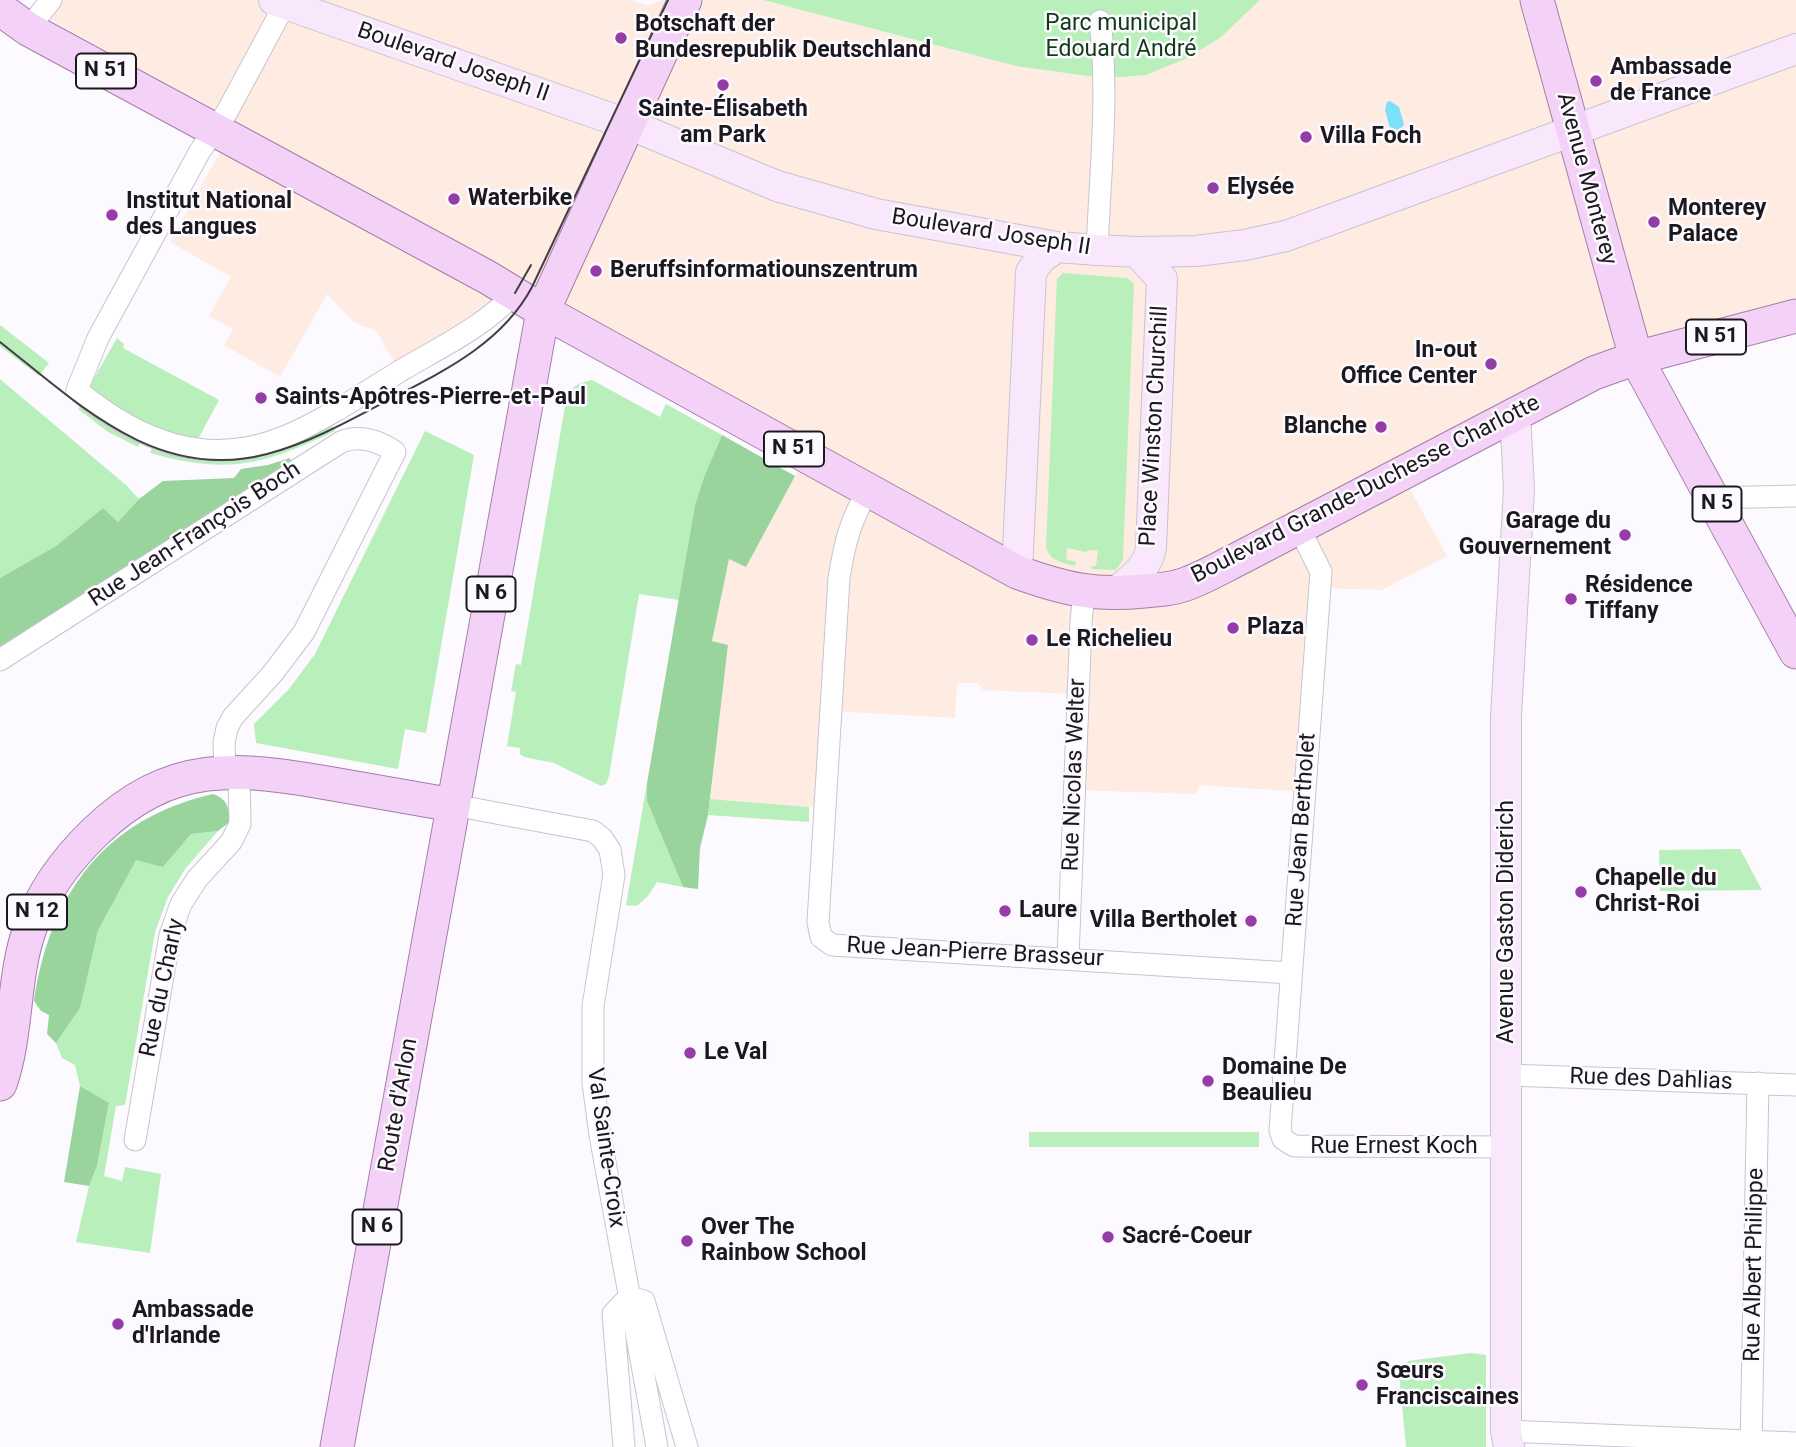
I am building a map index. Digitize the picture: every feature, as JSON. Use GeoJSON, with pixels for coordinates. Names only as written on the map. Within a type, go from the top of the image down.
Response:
{"type":"FeatureCollection","features":[{"type":"Feature","properties":{"kind":"main road","name":"N 6"},"geometry":{"type":"LineString","coordinates":[[453,805],[556,318],[559,274],[685,0]]}},
{"type":"Feature","properties":{"kind":"main road","name":"Avenue Monterey"},"geometry":{"type":"LineString","coordinates":[[1537,0],[1636,358]]}},
{"type":"Feature","properties":{"kind":"main road","name":"Boulevard Joseph II"},"geometry":{"type":"LineString","coordinates":[[279,2],[628,124],[777,186],[898,219],[1057,247],[1137,252],[1196,251],[1245,245],[1286,236],[1796,49]]}},
{"type":"Feature","properties":{"kind":"main road","name":"N 51"},"geometry":{"type":"LineString","coordinates":[[0,9],[207,140],[501,285],[556,318]]}},
{"type":"Feature","properties":{"kind":"main road"},"geometry":{"type":"LineString","coordinates":[[1017,572],[1031,272],[1041,258],[1057,247]]}},
{"type":"Feature","properties":{"kind":"main road","name":"Place Winston Churchill"},"geometry":{"type":"LineString","coordinates":[[1099,593],[1143,570],[1149,560],[1151,548],[1162,279],[1137,252]]}},
{"type":"Feature","properties":{"kind":"main road","name":"Boulevard Grande-Duchesse Charlotte"},"geometry":{"type":"LineString","coordinates":[[556,318],[1017,572],[1052,585],[1099,593],[1170,588],[1186,584],[1594,373],[1636,358],[1796,316]]}},
{"type":"Feature","properties":{"kind":"main road","name":"N 5"},"geometry":{"type":"LineString","coordinates":[[1636,358],[1796,652]]}},
{"type":"Feature","properties":{"kind":"main road","name":"Avenue Gaston Diderich"},"geometry":{"type":"LineString","coordinates":[[1506,1442],[1506,716],[1519,489],[1515,413]]}},
{"type":"Feature","properties":{"kind":"main road","name":"N 12"},"geometry":{"type":"LineString","coordinates":[[0,1084],[12,1039],[21,962],[40,904],[78,848],[132,802],[157,788],[186,777],[232,771],[279,775],[453,805]]}},
{"type":"Feature","properties":{"kind":"main road","name":"Route d'Arlon"},"geometry":{"type":"LineString","coordinates":[[337,1447],[453,805]]}},
{"type":"Feature","properties":{"kind":"street"},"geometry":{"type":"LineString","coordinates":[[28,29],[51,0]]}},
{"type":"Feature","properties":{"kind":"street"},"geometry":{"type":"LineString","coordinates":[[279,2],[227,111],[207,140],[98,338],[77,390],[126,426],[159,441],[214,450],[249,447],[284,437],[477,326],[498,310],[501,285]]}},
{"type":"Feature","properties":{"kind":"street"},"geometry":{"type":"LineString","coordinates":[[1097,250],[1103,91],[1100,21]]}},
{"type":"Feature","properties":{"kind":"street","name":"Rue Jean-François Boch"},"geometry":{"type":"LineString","coordinates":[[0,660],[341,442],[350,438],[367,439],[385,445],[395,452]]}},
{"type":"Feature","properties":{"kind":"street","name":"Rue du Charly"},"geometry":{"type":"LineString","coordinates":[[135,1140],[170,934],[181,904],[197,879],[231,842],[240,824],[232,771],[224,743],[227,728],[233,717],[273,673],[303,632],[395,452]]}},
{"type":"Feature","properties":{"kind":"street","name":"Rue Jean-Pierre Brasseur"},"geometry":{"type":"LineString","coordinates":[[869,490],[852,519],[839,578],[818,922],[821,937],[832,945],[1291,973]]}},
{"type":"Feature","properties":{"kind":"street"},"geometry":{"type":"LineString","coordinates":[[1713,498],[1796,496]]}},
{"type":"Feature","properties":{"kind":"street","name":"Rue Jean Bertholet"},"geometry":{"type":"LineString","coordinates":[[1283,1139],[1280,1130],[1321,572],[1298,526]]}},
{"type":"Feature","properties":{"kind":"street","name":"Rue Nicolas Welter"},"geometry":{"type":"LineString","coordinates":[[1068,958],[1080,622],[1099,593]]}},
{"type":"Feature","properties":{"kind":"street","name":"Val Sainte-Croix"},"geometry":{"type":"LineString","coordinates":[[453,805],[593,831],[610,850],[614,875],[593,1006],[593,1083],[600,1135],[657,1447]]}},
{"type":"Feature","properties":{"kind":"street","name":"Rue des Dahlias"},"geometry":{"type":"LineString","coordinates":[[1507,1075],[1796,1085]]}},
{"type":"Feature","properties":{"kind":"street","name":"Rue Albert Philippe"},"geometry":{"type":"LineString","coordinates":[[1751,1444],[1758,1083]]}},
{"type":"Feature","properties":{"kind":"street","name":"Rue Ernest Koch"},"geometry":{"type":"LineString","coordinates":[[1283,1139],[1294,1146],[1340,1148],[1507,1147]]}},
{"type":"Feature","properties":{"kind":"street"},"geometry":{"type":"LineString","coordinates":[[624,1447],[613,1314],[629,1297],[644,1301],[687,1447]]}},
{"type":"Feature","properties":{"kind":"street"},"geometry":{"type":"LineString","coordinates":[[1506,1442],[1796,1444]]}},
{"type":"Feature","properties":{"kind":"shaded area"},"geometry":{"type":"Polygon","coordinates":[[[51,0],[628,0],[648,5],[663,0],[763,0],[1016,66],[1094,77],[1122,77],[1146,75],[1185,59],[1220,38],[1260,0],[1796,0],[1796,316],[1669,349],[1401,473],[1447,556],[1382,590],[1320,588],[1305,792],[1198,785],[1197,794],[1074,790],[1077,694],[983,690],[978,683],[957,683],[955,718],[831,711],[825,808],[710,799],[728,645],[712,641],[729,559],[746,566],[805,456],[515,293],[396,365],[375,329],[354,322],[327,294],[280,377],[224,345],[233,329],[209,316],[231,277],[170,242],[237,122],[40,14],[51,0]]]}},
{"type":"Feature","properties":{"kind":"green space","name":"Parc municipal Edouard André"},"geometry":{"type":"Polygon","coordinates":[[[763,0],[1260,0],[1220,38],[1185,59],[1146,75],[1094,77],[1016,66],[763,0]]]}},
{"type":"Feature","properties":{"kind":"green space"},"geometry":{"type":"Polygon","coordinates":[[[1063,273],[1127,278],[1134,284],[1123,560],[1116,570],[1091,569],[1096,566],[1098,551],[1086,552],[1067,548],[1066,559],[1076,562],[1075,566],[1054,559],[1046,548],[1057,279],[1063,273]]]}},
{"type":"Feature","properties":{"kind":"green space"},"geometry":{"type":"Polygon","coordinates":[[[0,325],[49,363],[39,376],[0,346],[0,325]]]}},
{"type":"Feature","properties":{"kind":"green space"},"geometry":{"type":"Polygon","coordinates":[[[117,338],[124,344],[123,348],[219,400],[197,441],[165,436],[88,389],[117,338]]]}},
{"type":"Feature","properties":{"kind":"green space"},"geometry":{"type":"Polygon","coordinates":[[[0,379],[126,485],[139,499],[118,522],[103,508],[56,546],[0,578],[0,379]]]}},
{"type":"Feature","properties":{"kind":"green space"},"geometry":{"type":"Polygon","coordinates":[[[592,380],[660,417],[666,404],[722,435],[695,505],[679,600],[639,594],[609,776],[606,784],[601,786],[554,763],[524,757],[520,754],[520,748],[507,746],[516,692],[511,691],[516,664],[521,665],[566,400],[576,386],[592,380]]]}},
{"type":"Feature","properties":{"kind":"green space"},"geometry":{"type":"Polygon","coordinates":[[[84,402],[141,439],[138,447],[108,432],[78,409],[84,402]]]}},
{"type":"Feature","properties":{"kind":"green space"},"geometry":{"type":"Polygon","coordinates":[[[328,419],[335,431],[287,452],[245,463],[202,464],[150,453],[154,444],[198,455],[328,419]]]}},
{"type":"Feature","properties":{"kind":"green space"},"geometry":{"type":"Polygon","coordinates":[[[425,431],[474,455],[426,733],[405,729],[398,769],[256,743],[254,724],[289,689],[315,654],[425,431]]]}},
{"type":"Feature","properties":{"kind":"green space"},"geometry":{"type":"Polygon","coordinates":[[[722,435],[795,476],[746,567],[729,559],[712,641],[728,645],[708,815],[700,848],[698,889],[683,887],[647,801],[647,783],[695,505],[722,435]]]}},
{"type":"Feature","properties":{"kind":"green space"},"geometry":{"type":"Polygon","coordinates":[[[290,458],[292,464],[0,653],[0,578],[56,546],[103,508],[118,522],[139,499],[163,481],[234,478],[241,469],[290,458]]]}},
{"type":"Feature","properties":{"kind":"green space"},"geometry":{"type":"Polygon","coordinates":[[[647,783],[647,801],[683,887],[657,882],[637,906],[626,905],[647,783]]]}},
{"type":"Feature","properties":{"kind":"green space"},"geometry":{"type":"Polygon","coordinates":[[[213,794],[226,804],[231,821],[218,831],[191,834],[163,867],[136,860],[98,930],[80,1008],[56,1043],[47,1034],[49,1015],[41,1011],[34,1001],[53,927],[69,895],[89,867],[113,842],[141,822],[175,806],[213,794]]]}},
{"type":"Feature","properties":{"kind":"green space"},"geometry":{"type":"Polygon","coordinates":[[[710,799],[809,807],[809,822],[708,815],[710,799]]]}},
{"type":"Feature","properties":{"kind":"green space"},"geometry":{"type":"Polygon","coordinates":[[[218,831],[185,869],[168,897],[155,932],[125,1105],[116,1106],[104,1176],[122,1181],[125,1167],[161,1174],[150,1253],[76,1242],[89,1186],[97,1166],[109,1104],[80,1086],[75,1065],[62,1058],[56,1043],[80,1008],[97,930],[136,859],[163,867],[191,834],[218,831]]]}},
{"type":"Feature","properties":{"kind":"green space"},"geometry":{"type":"Polygon","coordinates":[[[1740,849],[1762,890],[1660,891],[1659,850],[1740,849]]]}},
{"type":"Feature","properties":{"kind":"green space"},"geometry":{"type":"Polygon","coordinates":[[[80,1086],[109,1103],[97,1166],[89,1186],[64,1182],[80,1086]]]}},
{"type":"Feature","properties":{"kind":"green space"},"geometry":{"type":"Polygon","coordinates":[[[1029,1132],[1259,1132],[1259,1147],[1029,1147],[1029,1132]]]}},
{"type":"Feature","properties":{"kind":"green space"},"geometry":{"type":"Polygon","coordinates":[[[1471,1353],[1486,1355],[1486,1447],[1406,1447],[1399,1373],[1407,1367],[1408,1361],[1471,1353]]]}},
{"type":"Feature","properties":{"kind":"water"},"geometry":{"type":"Polygon","coordinates":[[[1387,102],[1399,107],[1404,124],[1399,134],[1390,128],[1385,110],[1387,102]]]}},
{"type":"Feature","properties":{"kind":"tram line"},"geometry":{"type":"LineString","coordinates":[[0,342],[60,390],[122,432],[155,448],[190,457],[227,460],[267,454],[301,443],[350,420],[437,374],[474,351],[507,322],[520,306],[532,287],[668,0]]}},
{"type":"Feature","properties":{"kind":"tram line"},"geometry":{"type":"LineString","coordinates":[[515,293],[531,265]]}},
{"type":"Feature","properties":{"kind":"place","name":"Botschaft der Bundesrepublik Deutschland"},"geometry":{"type":"Point","coordinates":[621,38]}},
{"type":"Feature","properties":{"kind":"place","name":"Ambassade de France"},"geometry":{"type":"Point","coordinates":[1596,81]}},
{"type":"Feature","properties":{"kind":"place","name":"Sainte-Élisabeth am Park"},"geometry":{"type":"Point","coordinates":[723,85]}},
{"type":"Feature","properties":{"kind":"place","name":"Villa Foch"},"geometry":{"type":"Point","coordinates":[1306,137]}},
{"type":"Feature","properties":{"kind":"place","name":"Elysée"},"geometry":{"type":"Point","coordinates":[1213,188]}},
{"type":"Feature","properties":{"kind":"place","name":"Waterbike"},"geometry":{"type":"Point","coordinates":[454,199]}},
{"type":"Feature","properties":{"kind":"place","name":"Institut National des Langues"},"geometry":{"type":"Point","coordinates":[112,215]}},
{"type":"Feature","properties":{"kind":"place","name":"Monterey Palace"},"geometry":{"type":"Point","coordinates":[1654,222]}},
{"type":"Feature","properties":{"kind":"place","name":"Beruffsinformatiounszentrum"},"geometry":{"type":"Point","coordinates":[596,271]}},
{"type":"Feature","properties":{"kind":"place","name":"In-out Office Center"},"geometry":{"type":"Point","coordinates":[1491,364]}},
{"type":"Feature","properties":{"kind":"place","name":"Saints-Apôtres-Pierre-et-Paul"},"geometry":{"type":"Point","coordinates":[261,398]}},
{"type":"Feature","properties":{"kind":"place","name":"Blanche"},"geometry":{"type":"Point","coordinates":[1381,427]}},
{"type":"Feature","properties":{"kind":"place","name":"Garage du Gouvernement"},"geometry":{"type":"Point","coordinates":[1625,535]}},
{"type":"Feature","properties":{"kind":"place","name":"Résidence Tiffany"},"geometry":{"type":"Point","coordinates":[1571,599]}},
{"type":"Feature","properties":{"kind":"place","name":"Plaza"},"geometry":{"type":"Point","coordinates":[1233,628]}},
{"type":"Feature","properties":{"kind":"place","name":"Le Richelieu"},"geometry":{"type":"Point","coordinates":[1032,640]}},
{"type":"Feature","properties":{"kind":"place","name":"Chapelle du Christ-Roi"},"geometry":{"type":"Point","coordinates":[1581,892]}},
{"type":"Feature","properties":{"kind":"place","name":"Laure"},"geometry":{"type":"Point","coordinates":[1005,911]}},
{"type":"Feature","properties":{"kind":"place","name":"Villa Bertholet"},"geometry":{"type":"Point","coordinates":[1251,921]}},
{"type":"Feature","properties":{"kind":"place","name":"Le Val"},"geometry":{"type":"Point","coordinates":[690,1053]}},
{"type":"Feature","properties":{"kind":"place","name":"Domaine De Beaulieu"},"geometry":{"type":"Point","coordinates":[1208,1081]}},
{"type":"Feature","properties":{"kind":"place","name":"Sacré-Coeur"},"geometry":{"type":"Point","coordinates":[1108,1237]}},
{"type":"Feature","properties":{"kind":"place","name":"Over The Rainbow School"},"geometry":{"type":"Point","coordinates":[687,1241]}},
{"type":"Feature","properties":{"kind":"place","name":"Ambassade d'Irlande"},"geometry":{"type":"Point","coordinates":[118,1324]}},
{"type":"Feature","properties":{"kind":"place","name":"Sœurs Franciscaines"},"geometry":{"type":"Point","coordinates":[1362,1385]}}]}
